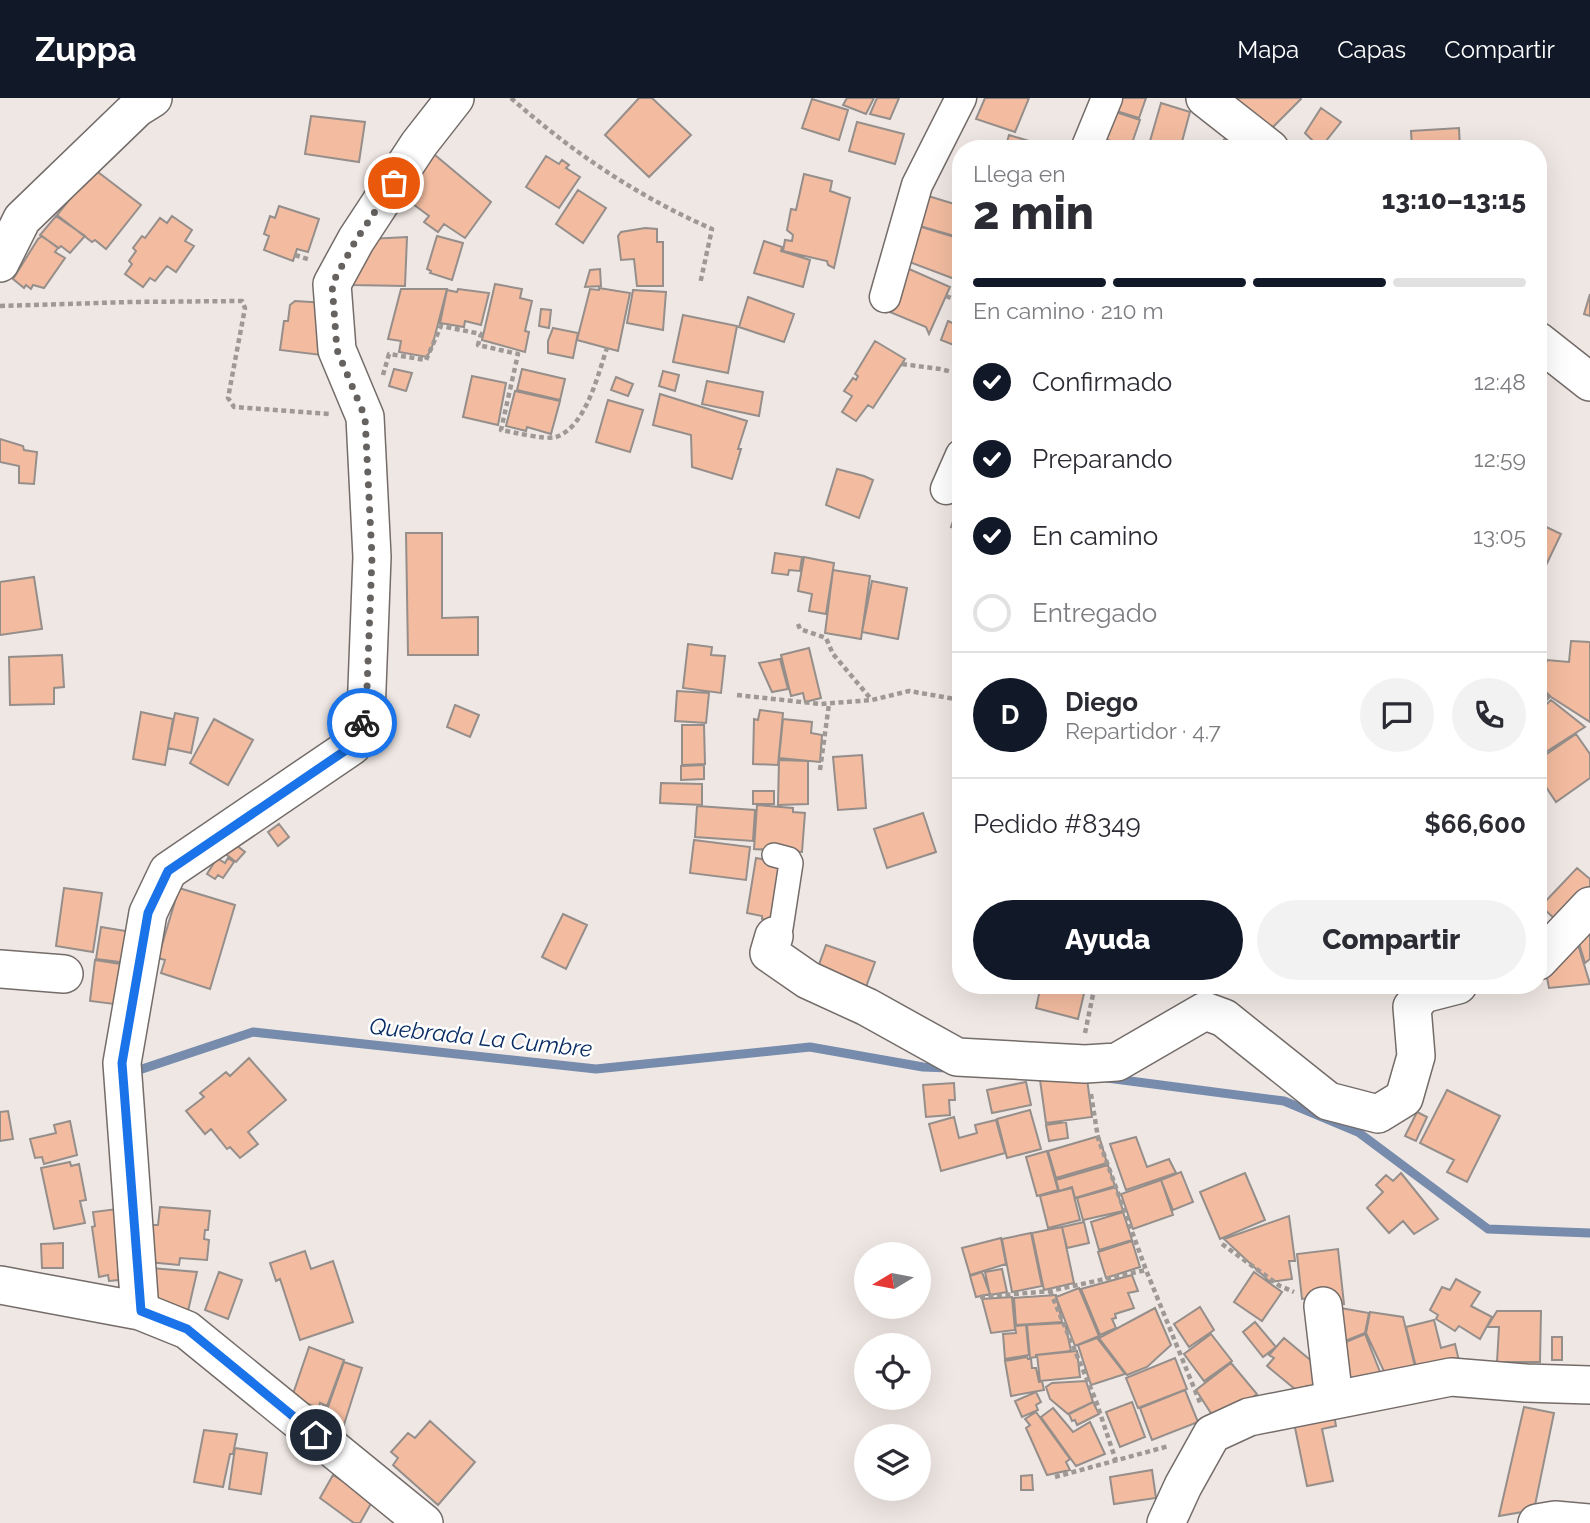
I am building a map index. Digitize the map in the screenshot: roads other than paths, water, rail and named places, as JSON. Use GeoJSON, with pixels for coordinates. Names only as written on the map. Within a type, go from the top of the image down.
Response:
{"type":"FeatureCollection","features":[{"type":"Feature","properties":{"kind":"street"},"geometry":{"type":"LineString","coordinates":[[0,263],[22,219],[137,108],[153,98]]}},
{"type":"Feature","properties":{"kind":"street"},"geometry":{"type":"LineString","coordinates":[[141,1311],[122,1063],[148,913],[168,871],[352,746],[366,714],[372,557],[365,417],[337,350],[332,284],[356,240],[419,144],[455,98]]}},
{"type":"Feature","properties":{"kind":"street"},"geometry":{"type":"LineString","coordinates":[[885,297],[917,186],[961,98]]}},
{"type":"Feature","properties":{"kind":"street"},"geometry":{"type":"LineString","coordinates":[[1090,140],[1107,98]]}},
{"type":"Feature","properties":{"kind":"street"},"geometry":{"type":"LineString","coordinates":[[1205,98],[1259,140]]}},
{"type":"Feature","properties":{"kind":"street"},"geometry":{"type":"LineString","coordinates":[[1547,348],[1590,382]]}},
{"type":"Feature","properties":{"kind":"street"},"geometry":{"type":"LineString","coordinates":[[946,489],[952,475]]}},
{"type":"Feature","properties":{"kind":"street"},"geometry":{"type":"LineString","coordinates":[[774,855],[789,859],[791,863],[781,928],[774,936],[769,953],[808,980],[867,1007],[957,1057],[1085,1064],[1117,1062],[1205,1012],[1224,1018],[1328,1101],[1378,1114],[1404,1098],[1416,1056],[1412,1007],[1423,994]]}},
{"type":"Feature","properties":{"kind":"street"},"geometry":{"type":"LineString","coordinates":[[1547,951],[1590,906]]}},
{"type":"Feature","properties":{"kind":"street"},"geometry":{"type":"LineString","coordinates":[[0,969],[64,974]]}},
{"type":"Feature","properties":{"kind":"street"},"geometry":{"type":"LineString","coordinates":[[0,1285],[141,1311],[187,1329],[424,1523]]}},
{"type":"Feature","properties":{"kind":"street"},"geometry":{"type":"LineString","coordinates":[[1323,1306],[1334,1400]]}},
{"type":"Feature","properties":{"kind":"street"},"geometry":{"type":"LineString","coordinates":[[1166,1523],[1212,1434],[1249,1417],[1451,1377],[1590,1385]]}},
{"type":"Feature","properties":{"kind":"street"},"geometry":{"type":"LineString","coordinates":[[1537,1523],[1555,1520],[1590,1523]]}},
{"type":"Feature","properties":{"kind":"waterway","name":"Quebrada La Cumbre"},"geometry":{"type":"LineString","coordinates":[[136,1071],[253,1032],[596,1069],[810,1047],[923,1067],[949,1068]]}},
{"type":"Feature","properties":{"kind":"waterway","name":"Quebrada La Cumbre"},"geometry":{"type":"LineString","coordinates":[[1107,1078],[1284,1101],[1358,1132],[1488,1229],[1590,1233]]}}]}
